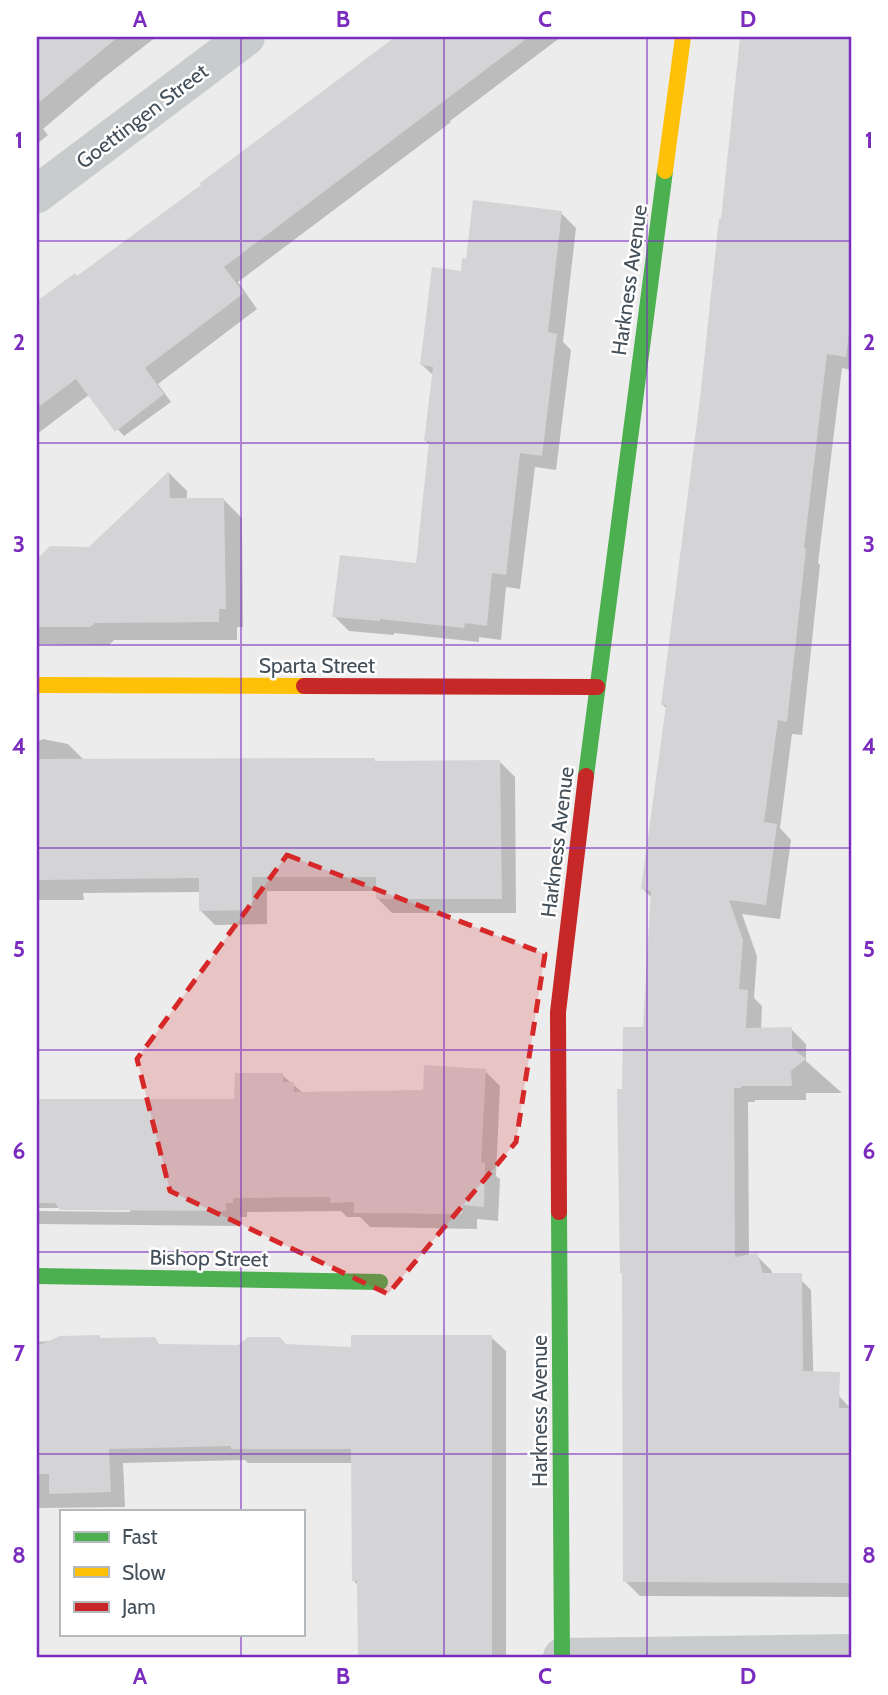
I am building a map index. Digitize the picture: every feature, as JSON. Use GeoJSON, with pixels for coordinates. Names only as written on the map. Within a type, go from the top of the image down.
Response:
{"type":"FeatureCollection","features":[{"type":"Feature","properties":{"kind":"street","name":"Goettingen Street"},"geometry":{"type":"LineString","coordinates":[[37,194],[246,37]]}},
{"type":"Feature","properties":{"kind":"street","name":"Harkness Avenue"},"geometry":{"type":"LineString","coordinates":[[562,1657],[558,1012],[597,687],[683,37]]}},
{"type":"Feature","properties":{"kind":"street","name":"Sparta Street"},"geometry":{"type":"LineString","coordinates":[[37,685],[597,687]]}},
{"type":"Feature","properties":{"kind":"street","name":"Bishop Street"},"geometry":{"type":"LineString","coordinates":[[37,1276],[380,1282]]}},
{"type":"Feature","properties":{"kind":"street"},"geometry":{"type":"LineString","coordinates":[[562,1657],[851,1653]]}},
{"type":"Feature","properties":{"kind":"highlighted area"},"geometry":{"type":"Polygon","coordinates":[[[287,855],[545,954],[516,1142],[388,1294],[170,1191],[137,1059],[287,855]]]}},
{"type":"Feature","properties":{"kind":"building"},"geometry":{"type":"Polygon","coordinates":[[[37,37],[118,37],[37,104],[37,37]]]}},
{"type":"Feature","properties":{"kind":"building"},"geometry":{"type":"Polygon","coordinates":[[[395,37],[529,37],[224,267],[244,293],[145,368],[164,394],[115,432],[76,379],[37,408],[37,301],[75,273],[77,276],[201,185],[200,183],[395,37]]]}},
{"type":"Feature","properties":{"kind":"building"},"geometry":{"type":"Polygon","coordinates":[[[740,37],[851,37],[851,315],[846,357],[827,354],[787,722],[778,720],[764,822],[777,824],[766,905],[729,900],[743,940],[739,989],[748,990],[746,1028],[792,1027],[792,1048],[806,1059],[791,1071],[792,1086],[734,1088],[735,1257],[757,1253],[763,1273],[802,1273],[803,1371],[840,1372],[839,1408],[851,1408],[851,1583],[623,1582],[622,1273],[617,1089],[622,1089],[623,1027],[643,1027],[651,891],[641,889],[666,705],[661,705],[700,399],[740,37]]]}},
{"type":"Feature","properties":{"kind":"building"},"geometry":{"type":"Polygon","coordinates":[[[473,200],[562,211],[548,332],[557,334],[542,456],[520,453],[506,575],[492,573],[487,626],[465,623],[464,628],[332,617],[340,555],[416,563],[429,441],[424,441],[433,367],[420,365],[432,267],[461,271],[462,258],[466,259],[473,200]]]}},
{"type":"Feature","properties":{"kind":"building"},"geometry":{"type":"Polygon","coordinates":[[[169,471],[170,498],[224,498],[226,609],[219,609],[219,622],[95,623],[90,627],[37,627],[37,559],[50,546],[89,547],[169,471]]]}},
{"type":"Feature","properties":{"kind":"building"},"geometry":{"type":"Polygon","coordinates":[[[375,758],[375,761],[500,760],[502,899],[376,899],[376,877],[252,877],[252,910],[199,911],[199,878],[37,880],[37,759],[375,758]]]}},
{"type":"Feature","properties":{"kind":"building"},"geometry":{"type":"Polygon","coordinates":[[[424,1065],[486,1069],[481,1162],[485,1163],[484,1207],[463,1205],[462,1214],[354,1213],[354,1202],[330,1203],[330,1197],[233,1198],[233,1203],[226,1203],[226,1211],[60,1210],[55,1203],[37,1203],[37,1099],[234,1099],[235,1073],[283,1073],[283,1082],[294,1082],[294,1092],[423,1090],[424,1065]]]}},
{"type":"Feature","properties":{"kind":"building"},"geometry":{"type":"Polygon","coordinates":[[[100,1335],[100,1338],[155,1337],[159,1344],[238,1345],[248,1337],[280,1337],[286,1344],[351,1347],[351,1335],[492,1335],[492,1658],[358,1658],[357,1581],[352,1581],[351,1449],[231,1449],[231,1446],[109,1449],[111,1492],[49,1494],[49,1474],[37,1474],[37,1346],[60,1336],[100,1335]]]}},
{"type":"Feature","properties":{"kind":"traffic: fast"},"geometry":{"type":"LineString","coordinates":[[586,776],[665,171]]}},
{"type":"Feature","properties":{"kind":"traffic: fast"},"geometry":{"type":"LineString","coordinates":[[559,1212],[562,1658]]}},
{"type":"Feature","properties":{"kind":"traffic: fast"},"geometry":{"type":"LineString","coordinates":[[37,1276],[380,1282]]}},
{"type":"Feature","properties":{"kind":"traffic: slow"},"geometry":{"type":"LineString","coordinates":[[665,171],[683,37]]}},
{"type":"Feature","properties":{"kind":"traffic: slow"},"geometry":{"type":"LineString","coordinates":[[37,685],[304,686]]}},
{"type":"Feature","properties":{"kind":"traffic: jam"},"geometry":{"type":"LineString","coordinates":[[304,686],[597,687]]}},
{"type":"Feature","properties":{"kind":"traffic: jam"},"geometry":{"type":"LineString","coordinates":[[559,1212],[558,1012],[586,776]]}}]}
